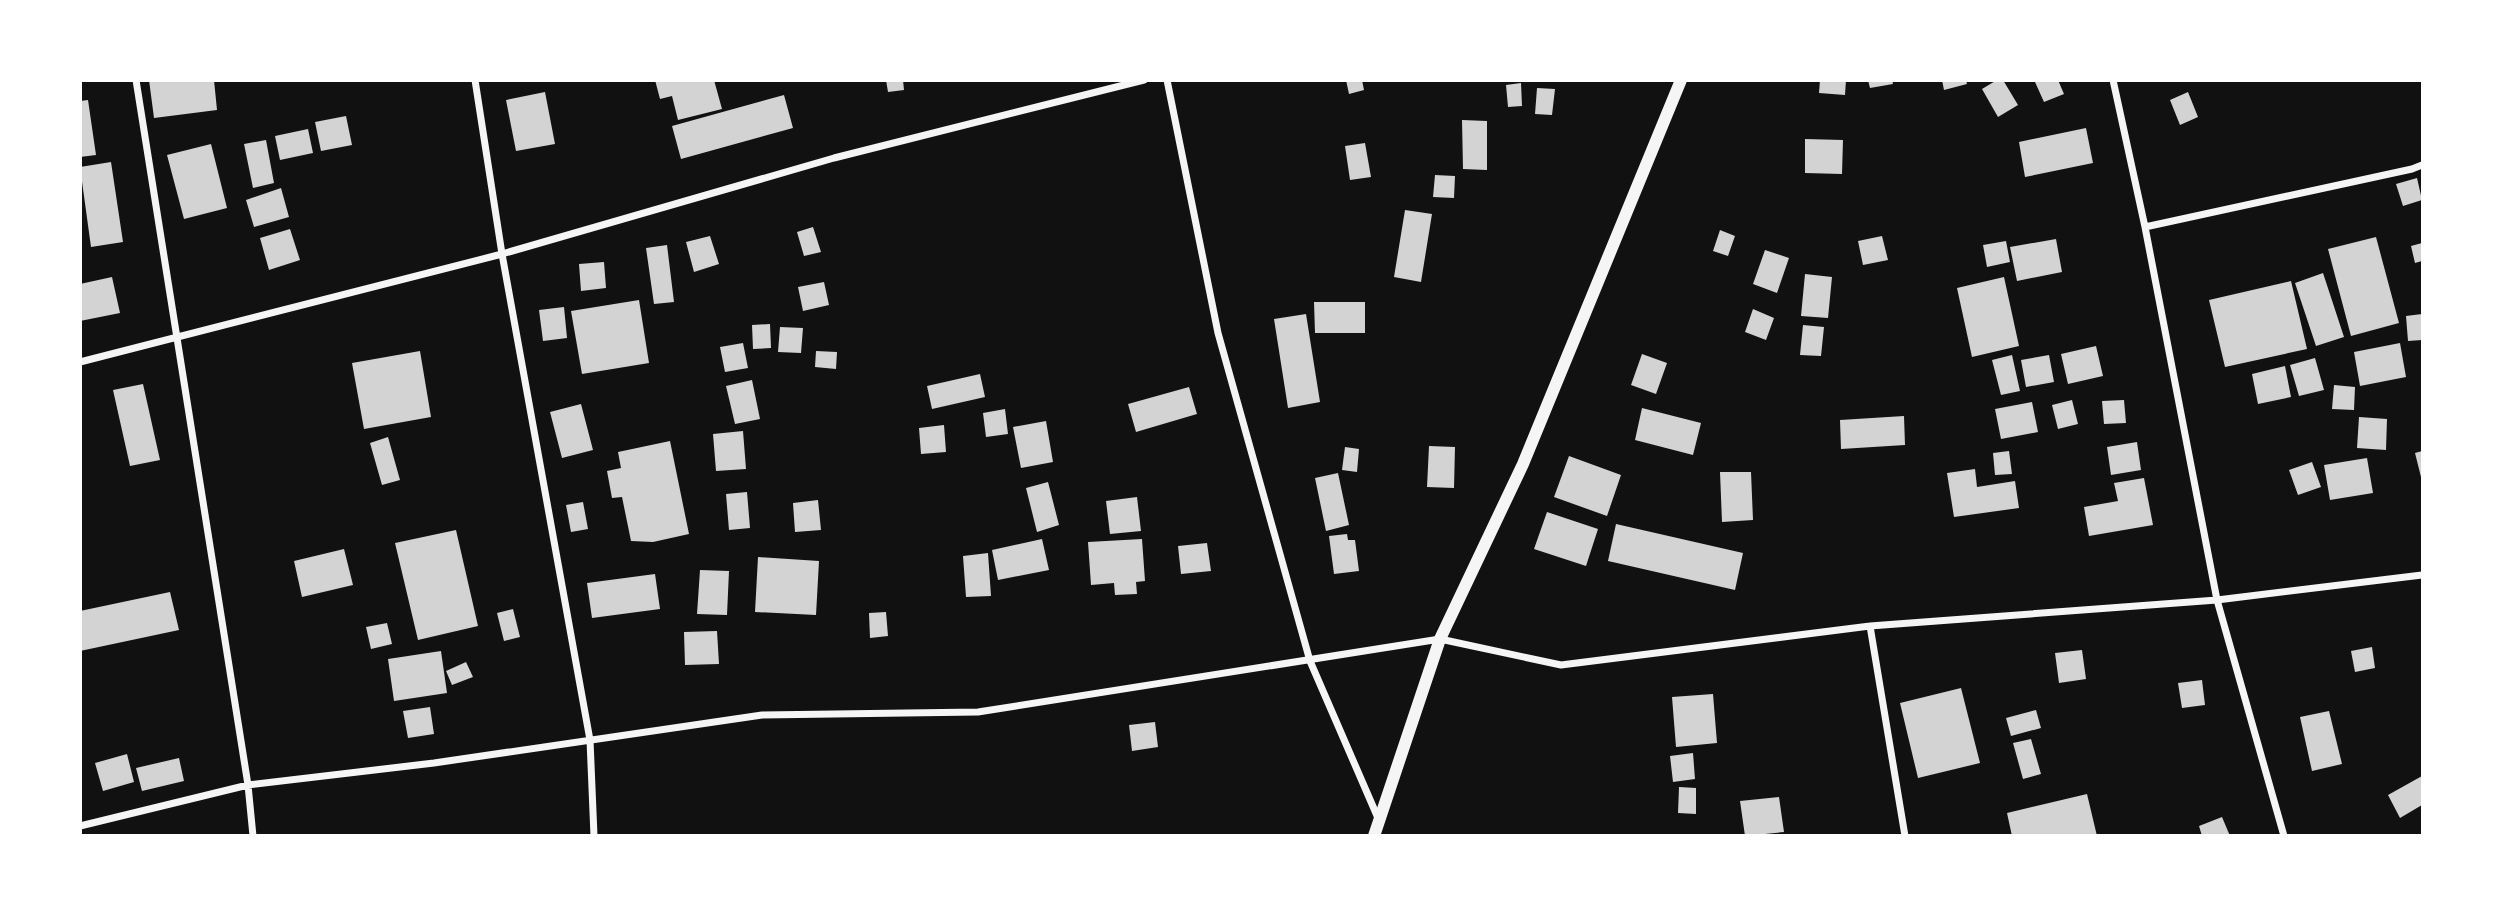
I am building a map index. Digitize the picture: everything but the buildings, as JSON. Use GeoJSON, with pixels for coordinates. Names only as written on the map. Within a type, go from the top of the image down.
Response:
{"type":"FeatureCollection","features":[{"type":"Feature","properties":{"kind":"street"},"geometry":{"type":"LineString","coordinates":[[136,80],[248,785],[253,835]]}},
{"type":"Feature","properties":{"kind":"street"},"geometry":{"type":"LineString","coordinates":[[475,80],[502,254],[590,740],[594,835]]}},
{"type":"Feature","properties":{"kind":"street"},"geometry":{"type":"LineString","coordinates":[[80,362],[502,254],[834,158],[1143,80]]}},
{"type":"Feature","properties":{"kind":"street"},"geometry":{"type":"LineString","coordinates":[[1167,80],[1218,333],[1310,661],[1380,822]]}},
{"type":"Feature","properties":{"kind":"street"},"geometry":{"type":"LineString","coordinates":[[1374,835],[1440,639],[1523,464],[1681,80]]}},
{"type":"Feature","properties":{"kind":"street"},"geometry":{"type":"LineString","coordinates":[[2113,80],[2145,227],[2217,600],[2284,835]]}},
{"type":"Feature","properties":{"kind":"street"},"geometry":{"type":"LineString","coordinates":[[2145,227],[2423,165]]}},
{"type":"Feature","properties":{"kind":"street"},"geometry":{"type":"LineString","coordinates":[[80,826],[248,785],[434,763],[762,715],[978,712],[1440,639],[1561,665],[1870,626],[2217,600],[2423,575]]}},
{"type":"Feature","properties":{"kind":"street"},"geometry":{"type":"LineString","coordinates":[[1870,626],[1905,835]]}}]}
